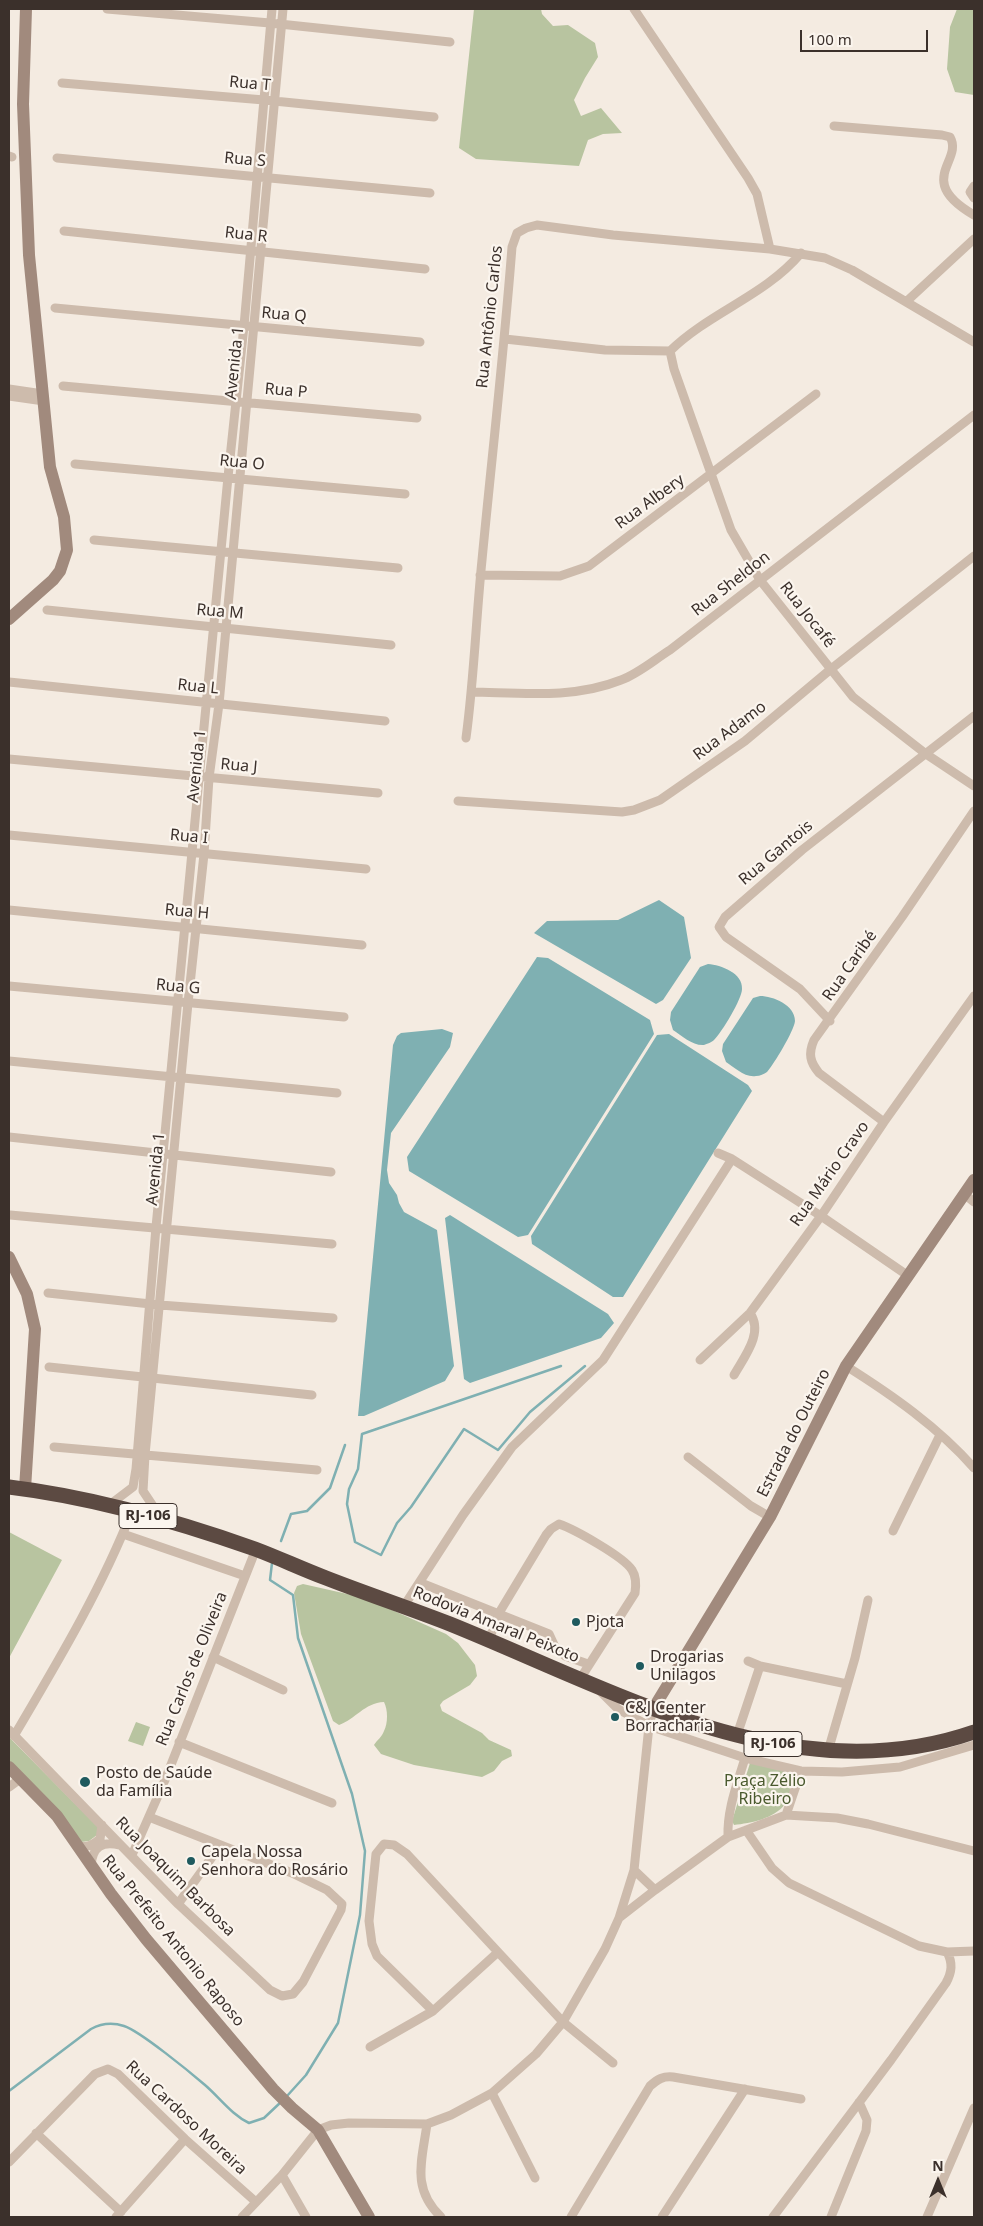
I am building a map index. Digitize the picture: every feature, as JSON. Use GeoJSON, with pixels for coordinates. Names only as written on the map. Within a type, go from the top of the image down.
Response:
{"type":"FeatureCollection","features":[{"type":"Feature","properties":{"kind":"highway","name":"Rodovia Amaral Peixoto"},"geometry":{"type":"LineString","coordinates":[[9,1487],[132,1511],[262,1552],[489,1640],[653,1709],[770,1744],[828,1751],[882,1751],[924,1745],[974,1732]]}},
{"type":"Feature","properties":{"kind":"street"},"geometry":{"type":"LineString","coordinates":[[9,619],[53,580],[60,571],[67,550],[64,517],[50,467],[29,255],[24,104],[26,9]]}},
{"type":"Feature","properties":{"kind":"street"},"geometry":{"type":"LineString","coordinates":[[107,9],[270,23],[450,42]]}},
{"type":"Feature","properties":{"kind":"street","name":"Avenida 1"},"geometry":{"type":"LineString","coordinates":[[161,1228],[173,1154],[176,1078],[183,1003],[191,928],[204,854],[210,778],[219,704],[246,402],[251,251],[272,9]]}},
{"type":"Feature","properties":{"kind":"street","name":"Avenida 1"},"geometry":{"type":"LineString","coordinates":[[191,928],[192,852],[228,477],[236,401],[261,252],[283,9]]}},
{"type":"Feature","properties":{"kind":"street"},"geometry":{"type":"LineString","coordinates":[[634,9],[748,178],[757,194],[770,248]]}},
{"type":"Feature","properties":{"kind":"street","name":"Rua T"},"geometry":{"type":"LineString","coordinates":[[62,83],[434,117]]}},
{"type":"Feature","properties":{"kind":"street"},"geometry":{"type":"LineString","coordinates":[[834,126],[950,137],[952,149],[943,179],[944,189],[958,204],[974,215]]}},
{"type":"Feature","properties":{"kind":"street","name":"Rua S"},"geometry":{"type":"LineString","coordinates":[[57,158],[430,193]]}},
{"type":"Feature","properties":{"kind":"street"},"geometry":{"type":"LineString","coordinates":[[974,186],[970,192],[974,198]]}},
{"type":"Feature","properties":{"kind":"street","name":"Rua Antônio Carlos"},"geometry":{"type":"LineString","coordinates":[[466,738],[472,692],[480,575],[505,339],[512,246],[517,233],[537,225],[613,235],[770,248],[825,258],[852,270],[907,301],[974,342]]}},
{"type":"Feature","properties":{"kind":"street","name":"Rua R"},"geometry":{"type":"LineString","coordinates":[[64,231],[426,269]]}},
{"type":"Feature","properties":{"kind":"street"},"geometry":{"type":"LineString","coordinates":[[907,301],[974,240]]}},
{"type":"Feature","properties":{"kind":"street"},"geometry":{"type":"LineString","coordinates":[[505,339],[605,350],[670,350],[686,335],[776,279],[801,254]]}},
{"type":"Feature","properties":{"kind":"street","name":"Rua Q"},"geometry":{"type":"LineString","coordinates":[[55,308],[420,342]]}},
{"type":"Feature","properties":{"kind":"street","name":"Rua Jocafé"},"geometry":{"type":"LineString","coordinates":[[670,350],[674,368],[730,530],[760,580],[853,697],[926,754],[974,786]]}},
{"type":"Feature","properties":{"kind":"street","name":"Rua P"},"geometry":{"type":"LineString","coordinates":[[63,386],[417,418]]}},
{"type":"Feature","properties":{"kind":"street"},"geometry":{"type":"LineString","coordinates":[[9,389],[44,397]]}},
{"type":"Feature","properties":{"kind":"street","name":"Rua Albery"},"geometry":{"type":"LineString","coordinates":[[480,575],[560,576],[589,566],[816,394]]}},
{"type":"Feature","properties":{"kind":"street"},"geometry":{"type":"LineString","coordinates":[[9,396],[44,397]]}},
{"type":"Feature","properties":{"kind":"street","name":"Rua Sheldon"},"geometry":{"type":"LineString","coordinates":[[472,692],[545,694],[578,692],[623,680],[670,650],[974,415]]}},
{"type":"Feature","properties":{"kind":"street","name":"Rua O"},"geometry":{"type":"LineString","coordinates":[[75,464],[405,494]]}},
{"type":"Feature","properties":{"kind":"street"},"geometry":{"type":"LineString","coordinates":[[94,540],[398,568]]}},
{"type":"Feature","properties":{"kind":"street","name":"Rua Adamo"},"geometry":{"type":"LineString","coordinates":[[458,801],[622,812],[647,806],[660,800],[746,741],[831,669],[974,556]]}},
{"type":"Feature","properties":{"kind":"street","name":"Rua M"},"geometry":{"type":"LineString","coordinates":[[47,610],[391,645]]}},
{"type":"Feature","properties":{"kind":"street","name":"Rua L"},"geometry":{"type":"LineString","coordinates":[[9,682],[385,721]]}},
{"type":"Feature","properties":{"kind":"street","name":"Rua Gantois"},"geometry":{"type":"LineString","coordinates":[[830,1021],[800,989],[726,937],[719,927],[725,917],[802,850],[974,716]]}},
{"type":"Feature","properties":{"kind":"street","name":"Rua J"},"geometry":{"type":"LineString","coordinates":[[9,758],[199,778],[378,793]]}},
{"type":"Feature","properties":{"kind":"street","name":"Rua Caribé"},"geometry":{"type":"LineString","coordinates":[[884,1122],[819,1073],[811,1064],[810,1051],[814,1040],[830,1021],[974,811]]}},
{"type":"Feature","properties":{"kind":"street","name":"Rua I"},"geometry":{"type":"LineString","coordinates":[[9,835],[366,869]]}},
{"type":"Feature","properties":{"kind":"street","name":"Rua H"},"geometry":{"type":"LineString","coordinates":[[9,910],[362,945]]}},
{"type":"Feature","properties":{"kind":"street","name":"Rua G"},"geometry":{"type":"LineString","coordinates":[[9,986],[344,1017]]}},
{"type":"Feature","properties":{"kind":"street","name":"Rua Mário Cravo"},"geometry":{"type":"LineString","coordinates":[[700,1360],[750,1313],[821,1216],[884,1122],[974,996]]}},
{"type":"Feature","properties":{"kind":"street"},"geometry":{"type":"LineString","coordinates":[[9,1061],[337,1093]]}},
{"type":"Feature","properties":{"kind":"street","name":"Avenida 1"},"geometry":{"type":"LineString","coordinates":[[162,1520],[142,1491],[141,1454],[156,1304],[163,1154],[176,1078]]}},
{"type":"Feature","properties":{"kind":"street"},"geometry":{"type":"LineString","coordinates":[[9,1137],[331,1172]]}},
{"type":"Feature","properties":{"kind":"street"},"geometry":{"type":"LineString","coordinates":[[718,1153],[821,1216],[907,1275]]}},
{"type":"Feature","properties":{"kind":"street"},"geometry":{"type":"LineString","coordinates":[[404,1606],[421,1583],[463,1515],[512,1447],[603,1360],[732,1160]]}},
{"type":"Feature","properties":{"kind":"street","name":"Estrada do Outeiro"},"geometry":{"type":"LineString","coordinates":[[653,1709],[770,1517],[846,1366],[907,1275],[969,1198],[974,1180]]}},
{"type":"Feature","properties":{"kind":"street"},"geometry":{"type":"LineString","coordinates":[[10,1215],[332,1244]]}},
{"type":"Feature","properties":{"kind":"street"},"geometry":{"type":"LineString","coordinates":[[9,1257],[27,1294],[35,1329],[25,1489]]}},
{"type":"Feature","properties":{"kind":"street"},"geometry":{"type":"LineString","coordinates":[[48,1293],[156,1304],[333,1318]]}},
{"type":"Feature","properties":{"kind":"street"},"geometry":{"type":"LineString","coordinates":[[734,1375],[754,1337],[755,1322],[750,1313]]}},
{"type":"Feature","properties":{"kind":"street"},"geometry":{"type":"LineString","coordinates":[[846,1366],[884,1390],[940,1435],[974,1468]]}},
{"type":"Feature","properties":{"kind":"street"},"geometry":{"type":"LineString","coordinates":[[49,1367],[312,1395]]}},
{"type":"Feature","properties":{"kind":"street"},"geometry":{"type":"LineString","coordinates":[[893,1531],[940,1435]]}},
{"type":"Feature","properties":{"kind":"street"},"geometry":{"type":"LineString","coordinates":[[54,1447],[317,1470]]}},
{"type":"Feature","properties":{"kind":"street","name":"Avenida 1"},"geometry":{"type":"LineString","coordinates":[[108,1506],[133,1487],[141,1454]]}},
{"type":"Feature","properties":{"kind":"street"},"geometry":{"type":"LineString","coordinates":[[688,1457],[751,1506],[770,1517]]}},
{"type":"Feature","properties":{"kind":"street"},"geometry":{"type":"LineString","coordinates":[[11,1733],[65,1649],[123,1534],[132,1511]]}},
{"type":"Feature","properties":{"kind":"street"},"geometry":{"type":"LineString","coordinates":[[489,1640],[499,1613],[532,1556],[551,1529],[559,1524],[568,1527],[604,1547],[632,1569],[636,1585],[635,1593],[580,1678]]}},
{"type":"Feature","properties":{"kind":"street"},"geometry":{"type":"LineString","coordinates":[[123,1534],[245,1576]]}},
{"type":"Feature","properties":{"kind":"street","name":"Rua Carlos de Oliveira"},"geometry":{"type":"LineString","coordinates":[[132,1855],[150,1817],[245,1576],[262,1552]]}},
{"type":"Feature","properties":{"kind":"street"},"geometry":{"type":"LineString","coordinates":[[421,1583],[549,1634],[555,1647],[565,1656],[588,1664]]}},
{"type":"Feature","properties":{"kind":"street"},"geometry":{"type":"LineString","coordinates":[[828,1751],[855,1658],[868,1600]]}},
{"type":"Feature","properties":{"kind":"street"},"geometry":{"type":"LineString","coordinates":[[213,1657],[283,1690]]}},
{"type":"Feature","properties":{"kind":"street"},"geometry":{"type":"LineString","coordinates":[[748,1660],[760,1666],[846,1684]]}},
{"type":"Feature","properties":{"kind":"street"},"geometry":{"type":"LineString","coordinates":[[738,1735],[760,1666]]}},
{"type":"Feature","properties":{"kind":"street"},"geometry":{"type":"LineString","coordinates":[[595,1685],[618,1709],[649,1726],[745,1758],[801,1771],[842,1772],[900,1767],[974,1745]]}},
{"type":"Feature","properties":{"kind":"street"},"geometry":{"type":"LineString","coordinates":[[242,2217],[282,2175],[318,2130],[331,2125],[349,2123],[427,2124],[451,2115],[492,2093],[536,2054],[563,2022],[619,1918],[634,1870],[649,1726],[653,1709]]}},
{"type":"Feature","properties":{"kind":"street","name":"Rua Joaquim Barbosa"},"geometry":{"type":"LineString","coordinates":[[11,1733],[178,1904],[274,1993],[282,1996],[293,1994],[303,1982],[342,1910],[342,1904],[328,1890],[292,1873],[220,1846]]}},
{"type":"Feature","properties":{"kind":"street"},"geometry":{"type":"LineString","coordinates":[[179,1742],[332,1803]]}},
{"type":"Feature","properties":{"kind":"street"},"geometry":{"type":"LineString","coordinates":[[728,1838],[727,1820],[729,1810],[745,1758]]}},
{"type":"Feature","properties":{"kind":"street","name":"Rua Prefeito Antonio Raposo"},"geometry":{"type":"LineString","coordinates":[[9,1767],[57,1816],[146,1939],[273,2089],[318,2130],[368,2217]]}},
{"type":"Feature","properties":{"kind":"street"},"geometry":{"type":"LineString","coordinates":[[786,1815],[801,1771]]}},
{"type":"Feature","properties":{"kind":"street"},"geometry":{"type":"LineString","coordinates":[[9,1787],[20,1779]]}},
{"type":"Feature","properties":{"kind":"street"},"geometry":{"type":"LineString","coordinates":[[619,1918],[654,1890],[728,1838],[786,1815],[837,1818],[974,1851]]}},
{"type":"Feature","properties":{"kind":"street"},"geometry":{"type":"LineString","coordinates":[[150,1817],[220,1846],[178,1904]]}},
{"type":"Feature","properties":{"kind":"street"},"geometry":{"type":"LineString","coordinates":[[78,1846],[89,1846],[100,1839],[102,1825]]}},
{"type":"Feature","properties":{"kind":"street"},"geometry":{"type":"LineString","coordinates":[[746,1830],[772,1868],[789,1883],[919,1946],[947,1952],[974,1951]]}},
{"type":"Feature","properties":{"kind":"street"},"geometry":{"type":"LineString","coordinates":[[91,1865],[94,1850],[101,1844],[120,1845]]}},
{"type":"Feature","properties":{"kind":"street"},"geometry":{"type":"LineString","coordinates":[[433,2011],[376,1956],[372,1944],[370,1921],[376,1854],[384,1844],[389,1844],[407,1854],[563,2022],[613,2063]]}},
{"type":"Feature","properties":{"kind":"street"},"geometry":{"type":"LineString","coordinates":[[634,1870],[654,1890]]}},
{"type":"Feature","properties":{"kind":"street"},"geometry":{"type":"LineString","coordinates":[[773,2217],[950,1976],[951,1962],[947,1952]]}},
{"type":"Feature","properties":{"kind":"street"},"geometry":{"type":"LineString","coordinates":[[370,2047],[433,2011],[497,1953]]}},
{"type":"Feature","properties":{"kind":"street","name":"Rua Cardoso Moreira"},"geometry":{"type":"LineString","coordinates":[[9,2162],[95,2074],[108,2069],[118,2074],[185,2139],[256,2202]]}},
{"type":"Feature","properties":{"kind":"street"},"geometry":{"type":"LineString","coordinates":[[571,2217],[650,2086],[657,2080],[665,2076],[673,2077],[801,2098]]}},
{"type":"Feature","properties":{"kind":"street"},"geometry":{"type":"LineString","coordinates":[[662,2217],[745,2089]]}},
{"type":"Feature","properties":{"kind":"street"},"geometry":{"type":"LineString","coordinates":[[492,2093],[535,2178]]}},
{"type":"Feature","properties":{"kind":"street"},"geometry":{"type":"LineString","coordinates":[[831,2217],[866,2131],[867,2120],[859,2102]]}},
{"type":"Feature","properties":{"kind":"street"},"geometry":{"type":"LineString","coordinates":[[927,2217],[974,2108]]}},
{"type":"Feature","properties":{"kind":"street"},"geometry":{"type":"LineString","coordinates":[[427,2124],[420,2177],[425,2197],[430,2207],[441,2217]]}},
{"type":"Feature","properties":{"kind":"street"},"geometry":{"type":"LineString","coordinates":[[36,2133],[118,2215],[185,2139]]}},
{"type":"Feature","properties":{"kind":"street"},"geometry":{"type":"LineString","coordinates":[[282,2175],[306,2217]]}},
{"type":"Feature","properties":{"kind":"green space"},"geometry":{"type":"Polygon","coordinates":[[[474,9],[541,9],[542,14],[553,26],[568,25],[595,43],[598,57],[574,100],[581,116],[601,108],[622,133],[603,134],[588,140],[579,166],[476,159],[459,148],[474,9]]]}},
{"type":"Feature","properties":{"kind":"green space"},"geometry":{"type":"Polygon","coordinates":[[[957,9],[974,9],[974,95],[955,92],[947,69],[950,27],[957,9]]]}},
{"type":"Feature","properties":{"kind":"green space"},"geometry":{"type":"Polygon","coordinates":[[[9,1532],[62,1560],[9,1658],[9,1532]]]}},
{"type":"Feature","properties":{"kind":"green space"},"geometry":{"type":"Polygon","coordinates":[[[303,1584],[365,1598],[446,1634],[458,1643],[475,1665],[477,1676],[470,1685],[443,1701],[440,1705],[442,1711],[482,1733],[489,1740],[511,1750],[512,1756],[502,1761],[494,1771],[482,1777],[414,1765],[381,1754],[374,1745],[382,1735],[387,1720],[384,1702],[365,1708],[339,1725],[333,1721],[301,1634],[294,1593],[297,1586],[303,1584]]]}},
{"type":"Feature","properties":{"kind":"green space"},"geometry":{"type":"Polygon","coordinates":[[[136,1722],[150,1727],[143,1746],[128,1741],[136,1722]]]}},
{"type":"Feature","properties":{"kind":"green space"},"geometry":{"type":"Polygon","coordinates":[[[9,1737],[98,1827],[97,1835],[89,1841],[81,1842],[9,1763],[9,1737]]]}},
{"type":"Feature","properties":{"kind":"green space","name":"Praça Zélio Ribeiro"},"geometry":{"type":"Polygon","coordinates":[[[750,1763],[791,1772],[795,1778],[785,1804],[775,1813],[769,1817],[734,1825],[732,1821],[750,1763]]]}},
{"type":"Feature","properties":{"kind":"water"},"geometry":{"type":"Polygon","coordinates":[[[659,900],[684,917],[691,958],[663,1000],[656,1004],[534,933],[547,921],[618,920],[659,900]]]}},
{"type":"Feature","properties":{"kind":"water"},"geometry":{"type":"Polygon","coordinates":[[[537,957],[548,958],[650,1020],[654,1034],[528,1235],[518,1237],[409,1171],[407,1157],[537,957]]]}},
{"type":"Feature","properties":{"kind":"water"},"geometry":{"type":"Polygon","coordinates":[[[708,964],[725,968],[735,974],[739,978],[742,989],[735,1007],[718,1036],[711,1042],[700,1045],[673,1030],[670,1020],[671,1012],[700,967],[708,964]]]}},
{"type":"Feature","properties":{"kind":"water"},"geometry":{"type":"Polygon","coordinates":[[[760,996],[782,1002],[791,1010],[795,1021],[783,1047],[767,1072],[752,1076],[744,1074],[726,1062],[722,1051],[723,1044],[753,998],[760,996]]]}},
{"type":"Feature","properties":{"kind":"water"},"geometry":{"type":"Polygon","coordinates":[[[442,1029],[453,1033],[450,1047],[391,1133],[387,1170],[389,1183],[397,1195],[404,1212],[437,1230],[454,1366],[445,1381],[364,1416],[358,1416],[393,1045],[397,1036],[401,1033],[442,1029]]]}},
{"type":"Feature","properties":{"kind":"water"},"geometry":{"type":"Polygon","coordinates":[[[669,1034],[748,1085],[752,1091],[623,1297],[613,1297],[532,1244],[531,1236],[657,1035],[669,1034]]]}},
{"type":"Feature","properties":{"kind":"water"},"geometry":{"type":"Polygon","coordinates":[[[450,1215],[608,1314],[614,1323],[601,1338],[470,1383],[464,1379],[445,1218],[450,1215]]]}},
{"type":"Feature","properties":{"kind":"waterway"},"geometry":{"type":"LineString","coordinates":[[561,1366],[362,1434],[358,1469],[349,1489],[347,1504],[355,1542],[381,1555],[397,1523],[411,1507],[464,1429],[498,1450],[530,1412],[585,1366]]}},
{"type":"Feature","properties":{"kind":"waterway"},"geometry":{"type":"LineString","coordinates":[[281,1541],[291,1514],[307,1511],[330,1488],[345,1445]]}},
{"type":"Feature","properties":{"kind":"waterway"},"geometry":{"type":"LineString","coordinates":[[272,1563],[270,1580],[293,1595],[298,1638],[352,1794],[365,1851],[360,1915],[338,2023],[306,2075],[287,2096]]}},
{"type":"Feature","properties":{"kind":"waterway"},"geometry":{"type":"LineString","coordinates":[[9,2091],[91,2029],[103,2024],[115,2024],[132,2029],[153,2044],[205,2085],[237,2116],[249,2123],[264,2118],[281,2102]]}},
{"type":"Feature","properties":{"kind":"place","name":"Pjota"},"geometry":{"type":"Point","coordinates":[576,1622]}},
{"type":"Feature","properties":{"kind":"place","name":"Drogarias Unilagos"},"geometry":{"type":"Point","coordinates":[640,1666]}},
{"type":"Feature","properties":{"kind":"place","name":"C&J Center Borracharia"},"geometry":{"type":"Point","coordinates":[615,1717]}},
{"type":"Feature","properties":{"kind":"place","name":"Posto de Saúde da Família"},"geometry":{"type":"Point","coordinates":[85,1782]}},
{"type":"Feature","properties":{"kind":"place","name":"Capela Nossa Senhora do Rosário"},"geometry":{"type":"Point","coordinates":[191,1861]}}]}
